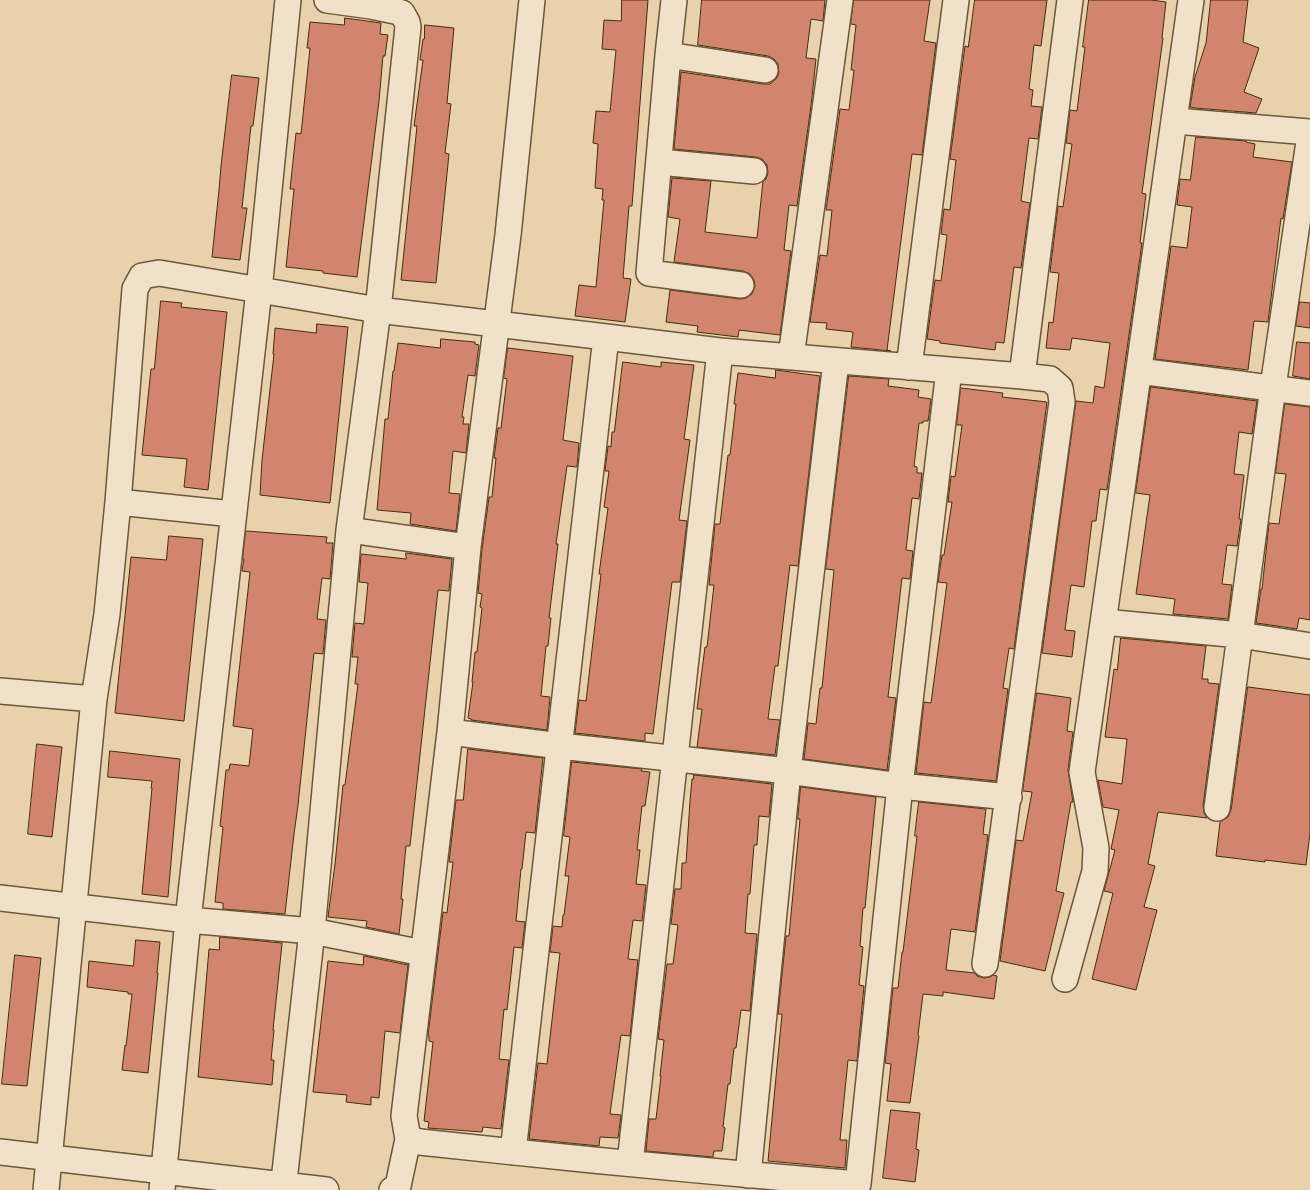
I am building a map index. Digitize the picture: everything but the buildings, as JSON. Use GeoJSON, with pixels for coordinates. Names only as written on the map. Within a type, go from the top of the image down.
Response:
{"type":"FeatureCollection","features":[{"type":"Feature","properties":{"kind":"street"},"geometry":{"type":"LineString","coordinates":[[163,1180],[188,920],[259,290],[288,0]]}},
{"type":"Feature","properties":{"kind":"street"},"geometry":{"type":"LineString","coordinates":[[283,1188],[312,931],[349,530],[378,310],[408,27],[402,13],[371,3],[327,0]]}},
{"type":"Feature","properties":{"kind":"street"},"geometry":{"type":"LineString","coordinates":[[392,1190],[398,1186],[408,1139],[404,1116],[450,732],[468,547],[508,235],[532,0]]}},
{"type":"Feature","properties":{"kind":"street"},"geometry":{"type":"LineString","coordinates":[[674,0],[649,274],[741,285]]}},
{"type":"Feature","properties":{"kind":"street"},"geometry":{"type":"LineString","coordinates":[[792,357],[840,0]]}},
{"type":"Feature","properties":{"kind":"street"},"geometry":{"type":"LineString","coordinates":[[909,367],[956,0]]}},
{"type":"Feature","properties":{"kind":"street"},"geometry":{"type":"LineString","coordinates":[[1022,376],[1070,0]]}},
{"type":"Feature","properties":{"kind":"street"},"geometry":{"type":"LineString","coordinates":[[1065,979],[1095,871],[1096,848],[1082,772],[1192,0]]}},
{"type":"Feature","properties":{"kind":"street"},"geometry":{"type":"LineString","coordinates":[[668,54],[765,70]]}},
{"type":"Feature","properties":{"kind":"street"},"geometry":{"type":"LineString","coordinates":[[1175,121],[1310,134],[1273,387],[1217,808]]}},
{"type":"Feature","properties":{"kind":"street"},"geometry":{"type":"LineString","coordinates":[[659,162],[754,171]]}},
{"type":"Feature","properties":{"kind":"street"},"geometry":{"type":"LineString","coordinates":[[46,1190],[94,699],[107,614],[135,289],[142,276],[159,273],[378,310],[720,351],[1050,379],[1060,388],[1062,402],[985,964]]}},
{"type":"Feature","properties":{"kind":"street"},"geometry":{"type":"LineString","coordinates":[[513,1152],[606,337]]}},
{"type":"Feature","properties":{"kind":"street"},"geometry":{"type":"LineString","coordinates":[[630,1163],[720,351]]}},
{"type":"Feature","properties":{"kind":"street"},"geometry":{"type":"LineString","coordinates":[[748,1175],[788,771],[836,361]]}},
{"type":"Feature","properties":{"kind":"street"},"geometry":{"type":"LineString","coordinates":[[408,1139],[420,1142],[513,1152],[858,1184],[900,786],[949,370]]}},
{"type":"Feature","properties":{"kind":"street"},"geometry":{"type":"LineString","coordinates":[[1139,371],[1310,393]]}},
{"type":"Feature","properties":{"kind":"street"},"geometry":{"type":"LineString","coordinates":[[118,502],[233,514]]}},
{"type":"Feature","properties":{"kind":"street"},"geometry":{"type":"LineString","coordinates":[[349,530],[468,547]]}},
{"type":"Feature","properties":{"kind":"street"},"geometry":{"type":"LineString","coordinates":[[1104,622],[1240,635],[1310,646]]}},
{"type":"Feature","properties":{"kind":"street"},"geometry":{"type":"LineString","coordinates":[[0,691],[94,699]]}},
{"type":"Feature","properties":{"kind":"street"},"geometry":{"type":"LineString","coordinates":[[450,732],[788,771],[900,786],[1009,797]]}},
{"type":"Feature","properties":{"kind":"street"},"geometry":{"type":"LineString","coordinates":[[0,898],[188,920],[312,931],[423,953]]}},
{"type":"Feature","properties":{"kind":"street"},"geometry":{"type":"LineString","coordinates":[[0,1152],[50,1158],[163,1180],[326,1190]]}}]}
